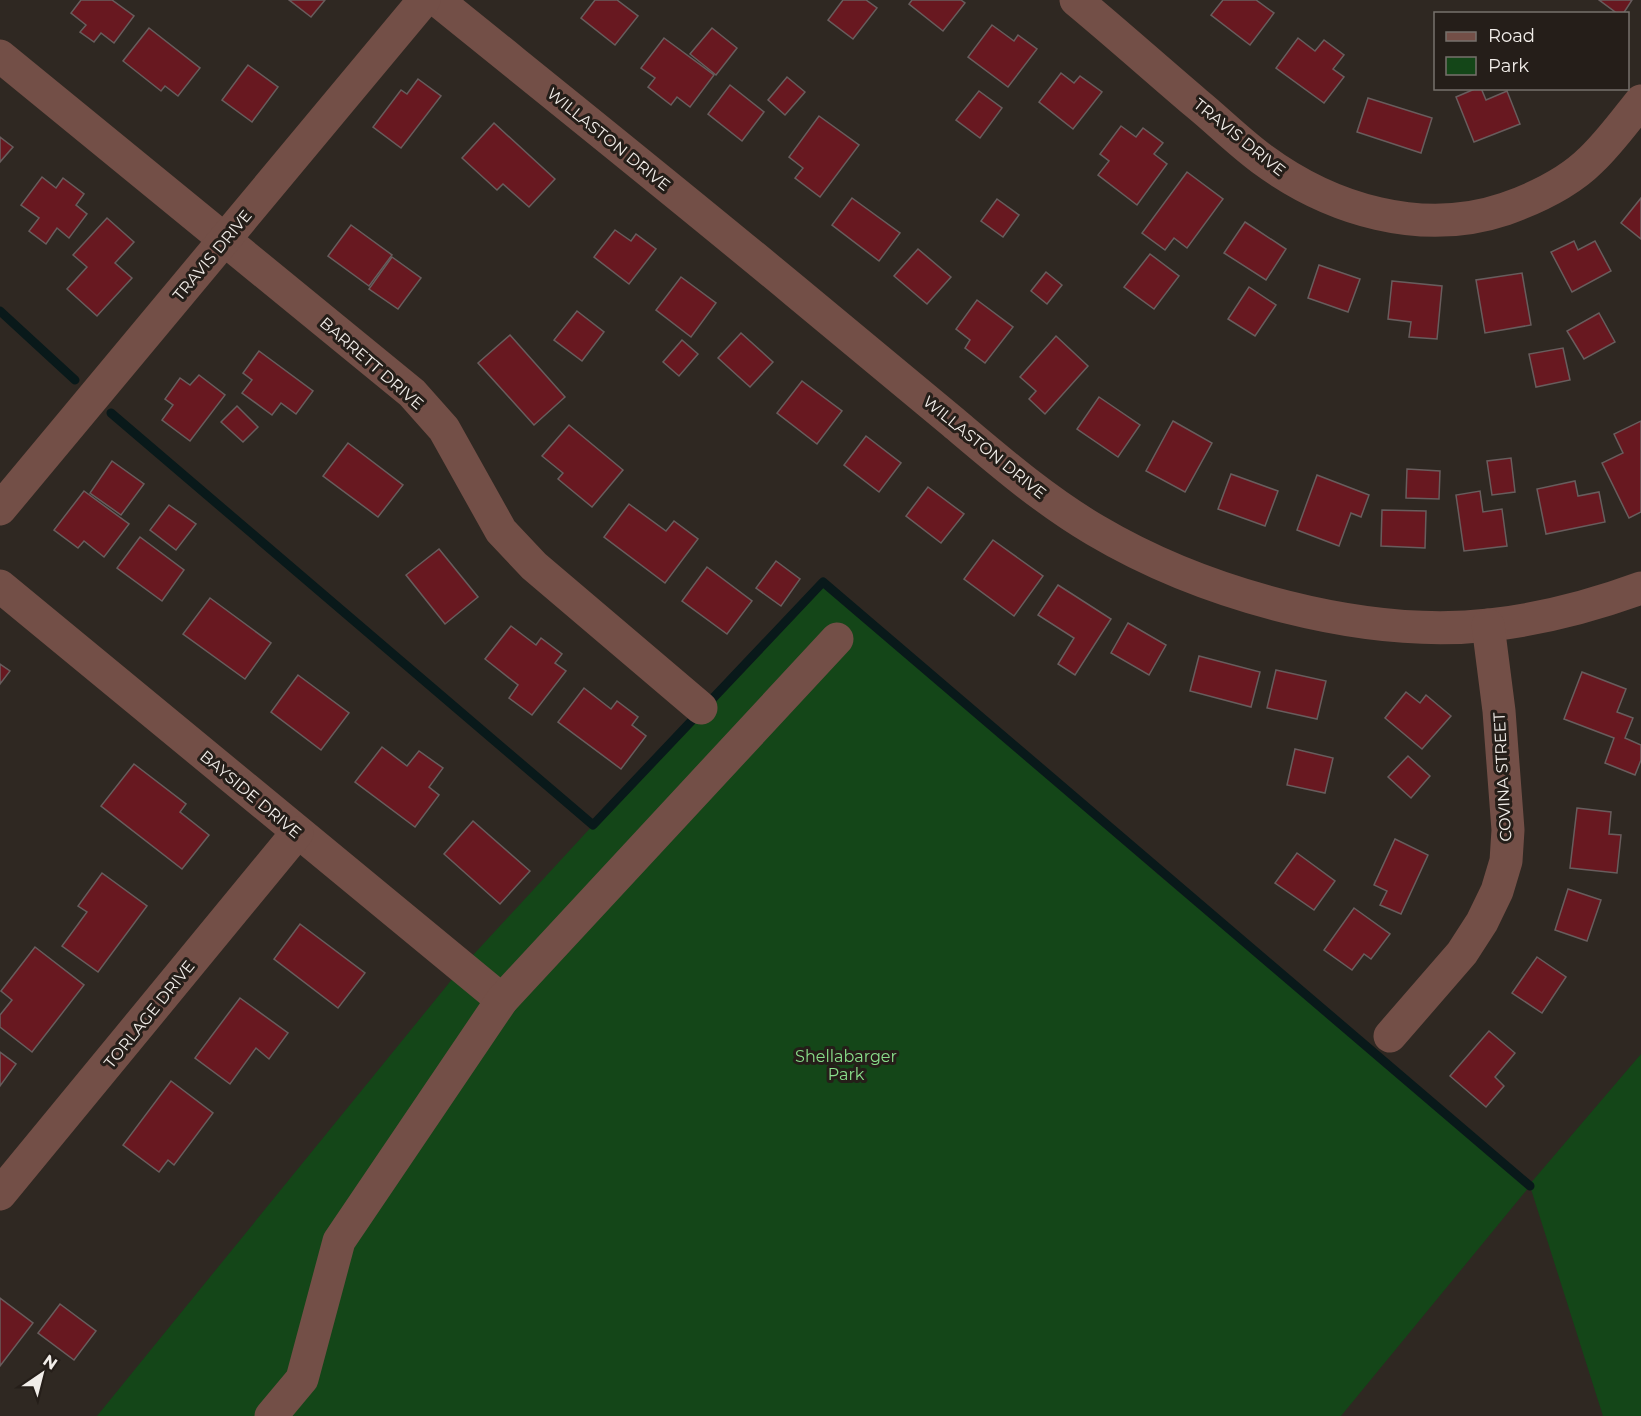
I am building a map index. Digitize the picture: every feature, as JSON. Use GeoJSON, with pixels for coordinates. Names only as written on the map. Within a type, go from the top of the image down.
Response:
{"type":"FeatureCollection","features":[{"type":"Feature","properties":{"kind":"street","name":"TRAVIS DRIVE"},"geometry":{"type":"LineString","coordinates":[[0,509],[424,0]]}},
{"type":"Feature","properties":{"kind":"street","name":"WILLASTON DRIVE"},"geometry":{"type":"LineString","coordinates":[[437,0],[756,259],[1020,478],[1095,530],[1154,560],[1220,587],[1274,605],[1346,618],[1417,626],[1488,625],[1544,617],[1599,603],[1641,588]]}},
{"type":"Feature","properties":{"kind":"street","name":"TRAVIS DRIVE"},"geometry":{"type":"LineString","coordinates":[[1076,0],[1262,158],[1297,182],[1340,202],[1376,214],[1413,220],[1451,220],[1488,214],[1529,201],[1561,183],[1591,161],[1641,101]]}},
{"type":"Feature","properties":{"kind":"street","name":"BARRETT DRIVE"},"geometry":{"type":"LineString","coordinates":[[0,56],[412,393],[444,429],[493,517],[508,538],[534,566],[701,708]]}},
{"type":"Feature","properties":{"kind":"street","name":"BAYSIDE DRIVE"},"geometry":{"type":"LineString","coordinates":[[0,586],[502,1000]]}},
{"type":"Feature","properties":{"kind":"street","name":"COVINA STREET"},"geometry":{"type":"LineString","coordinates":[[1390,1036],[1462,953],[1497,891],[1506,861],[1508,830],[1499,711],[1488,625]]}},
{"type":"Feature","properties":{"kind":"street"},"geometry":{"type":"LineString","coordinates":[[271,1416],[302,1379],[339,1241],[502,1000],[837,639]]}},
{"type":"Feature","properties":{"kind":"street","name":"TORLAGE DRIVE"},"geometry":{"type":"LineString","coordinates":[[0,1194],[297,833]]}},
{"type":"Feature","properties":{"kind":"green space","name":"Shellabarger Park"},"geometry":{"type":"Polygon","coordinates":[[[823,582],[1159,875],[1529,1185],[1641,1054],[1641,1416],[1603,1416],[1530,1186],[1341,1416],[97,1416],[462,967],[701,708],[823,582]]]}},
{"type":"Feature","properties":{"kind":"building"},"geometry":{"type":"Polygon","coordinates":[[[81,0],[112,0],[134,16],[114,43],[101,33],[94,42],[80,32],[86,25],[71,13],[81,0]]]}},
{"type":"Feature","properties":{"kind":"building"},"geometry":{"type":"Polygon","coordinates":[[[289,0],[325,0],[311,17],[289,0]]]}},
{"type":"Feature","properties":{"kind":"building"},"geometry":{"type":"Polygon","coordinates":[[[595,0],[617,0],[638,16],[615,45],[581,18],[595,0]]]}},
{"type":"Feature","properties":{"kind":"building"},"geometry":{"type":"Polygon","coordinates":[[[843,0],[866,0],[877,8],[853,39],[828,20],[843,0]]]}},
{"type":"Feature","properties":{"kind":"building"},"geometry":{"type":"Polygon","coordinates":[[[912,0],[961,0],[965,3],[943,31],[909,4],[912,0]]]}},
{"type":"Feature","properties":{"kind":"building"},"geometry":{"type":"Polygon","coordinates":[[[1223,0],[1256,0],[1274,13],[1250,45],[1211,15],[1223,0]]]}},
{"type":"Feature","properties":{"kind":"building"},"geometry":{"type":"Polygon","coordinates":[[[1599,0],[1632,0],[1624,12],[1615,12],[1599,0]]]}},
{"type":"Feature","properties":{"kind":"building"},"geometry":{"type":"Polygon","coordinates":[[[992,25],[1014,41],[1018,35],[1037,49],[1008,87],[968,57],[992,25]]]}},
{"type":"Feature","properties":{"kind":"building"},"geometry":{"type":"Polygon","coordinates":[[[149,28],[200,68],[178,96],[165,86],[161,91],[123,61],[149,28]]]}},
{"type":"Feature","properties":{"kind":"building"},"geometry":{"type":"Polygon","coordinates":[[[712,28],[737,48],[716,75],[690,54],[712,28]]]}},
{"type":"Feature","properties":{"kind":"building"},"geometry":{"type":"Polygon","coordinates":[[[664,38],[714,75],[690,107],[677,97],[671,105],[648,87],[655,78],[641,68],[664,38]]]}},
{"type":"Feature","properties":{"kind":"building"},"geometry":{"type":"Polygon","coordinates":[[[1298,38],[1315,51],[1324,40],[1344,55],[1333,69],[1344,77],[1324,103],[1276,68],[1298,38]]]}},
{"type":"Feature","properties":{"kind":"building"},"geometry":{"type":"Polygon","coordinates":[[[248,65],[278,87],[252,122],[222,100],[248,65]]]}},
{"type":"Feature","properties":{"kind":"building"},"geometry":{"type":"Polygon","coordinates":[[[1061,73],[1074,83],[1080,76],[1102,92],[1073,129],[1039,102],[1061,73]]]}},
{"type":"Feature","properties":{"kind":"building"},"geometry":{"type":"Polygon","coordinates":[[[787,77],[805,92],[785,115],[768,100],[787,77]]]}},
{"type":"Feature","properties":{"kind":"building"},"geometry":{"type":"Polygon","coordinates":[[[418,79],[441,96],[401,148],[373,127],[401,90],[407,94],[418,79]]]}},
{"type":"Feature","properties":{"kind":"building"},"geometry":{"type":"Polygon","coordinates":[[[730,85],[764,112],[742,141],[708,114],[730,85]]]}},
{"type":"Feature","properties":{"kind":"building"},"geometry":{"type":"Polygon","coordinates":[[[1472,90],[1482,90],[1486,100],[1507,91],[1520,124],[1474,142],[1456,97],[1472,90]]]}},
{"type":"Feature","properties":{"kind":"building"},"geometry":{"type":"Polygon","coordinates":[[[979,91],[1002,108],[980,138],[956,120],[979,91]]]}},
{"type":"Feature","properties":{"kind":"building"},"geometry":{"type":"Polygon","coordinates":[[[1368,98],[1432,118],[1421,153],[1357,132],[1368,98]]]}},
{"type":"Feature","properties":{"kind":"building"},"geometry":{"type":"Polygon","coordinates":[[[819,116],[859,145],[820,197],[795,178],[803,168],[789,157],[819,116]]]}},
{"type":"Feature","properties":{"kind":"building"},"geometry":{"type":"Polygon","coordinates":[[[494,123],[555,179],[529,207],[503,184],[497,190],[462,158],[494,123]]]}},
{"type":"Feature","properties":{"kind":"building"},"geometry":{"type":"Polygon","coordinates":[[[1121,126],[1136,137],[1143,128],[1163,143],[1154,154],[1167,164],[1137,205],[1098,175],[1109,161],[1100,154],[1121,126]]]}},
{"type":"Feature","properties":{"kind":"building"},"geometry":{"type":"Polygon","coordinates":[[[0,137],[13,147],[0,162],[0,137]]]}},
{"type":"Feature","properties":{"kind":"building"},"geometry":{"type":"Polygon","coordinates":[[[1187,172],[1223,199],[1187,248],[1174,238],[1165,250],[1142,233],[1187,172]]]}},
{"type":"Feature","properties":{"kind":"building"},"geometry":{"type":"Polygon","coordinates":[[[42,177],[56,188],[63,178],[84,194],[76,205],[87,214],[69,238],[57,228],[46,244],[29,231],[39,218],[21,205],[42,177]]]}},
{"type":"Feature","properties":{"kind":"building"},"geometry":{"type":"Polygon","coordinates":[[[852,198],[900,233],[879,261],[832,225],[852,198]]]}},
{"type":"Feature","properties":{"kind":"building"},"geometry":{"type":"Polygon","coordinates":[[[1641,198],[1641,239],[1621,223],[1641,198]]]}},
{"type":"Feature","properties":{"kind":"building"},"geometry":{"type":"Polygon","coordinates":[[[997,199],[1019,215],[1003,237],[981,221],[997,199]]]}},
{"type":"Feature","properties":{"kind":"building"},"geometry":{"type":"Polygon","coordinates":[[[107,218],[134,242],[115,263],[132,278],[97,316],[67,289],[87,267],[73,255],[107,218]]]}},
{"type":"Feature","properties":{"kind":"building"},"geometry":{"type":"Polygon","coordinates":[[[1245,222],[1286,249],[1266,280],[1224,253],[1245,222]]]}},
{"type":"Feature","properties":{"kind":"building"},"geometry":{"type":"Polygon","coordinates":[[[351,225],[392,255],[369,286],[328,256],[351,225]]]}},
{"type":"Feature","properties":{"kind":"building"},"geometry":{"type":"Polygon","coordinates":[[[615,230],[631,241],[636,234],[656,249],[629,284],[594,257],[615,230]]]}},
{"type":"Feature","properties":{"kind":"building"},"geometry":{"type":"Polygon","coordinates":[[[1574,241],[1578,250],[1595,241],[1611,271],[1572,292],[1551,252],[1574,241]]]}},
{"type":"Feature","properties":{"kind":"building"},"geometry":{"type":"Polygon","coordinates":[[[918,249],[951,277],[927,304],[894,276],[918,249]]]}},
{"type":"Feature","properties":{"kind":"building"},"geometry":{"type":"Polygon","coordinates":[[[1150,254],[1179,276],[1154,309],[1124,287],[1150,254]]]}},
{"type":"Feature","properties":{"kind":"building"},"geometry":{"type":"Polygon","coordinates":[[[392,257],[421,278],[398,309],[369,289],[392,257]]]}},
{"type":"Feature","properties":{"kind":"building"},"geometry":{"type":"Polygon","coordinates":[[[1319,265],[1360,279],[1348,312],[1308,298],[1319,265]]]}},
{"type":"Feature","properties":{"kind":"building"},"geometry":{"type":"Polygon","coordinates":[[[1046,272],[1062,285],[1047,304],[1031,291],[1046,272]]]}},
{"type":"Feature","properties":{"kind":"building"},"geometry":{"type":"Polygon","coordinates":[[[1522,273],[1531,325],[1485,333],[1476,280],[1522,273]]]}},
{"type":"Feature","properties":{"kind":"building"},"geometry":{"type":"Polygon","coordinates":[[[681,277],[716,303],[691,337],[656,310],[681,277]]]}},
{"type":"Feature","properties":{"kind":"building"},"geometry":{"type":"Polygon","coordinates":[[[1392,281],[1442,286],[1437,339],[1409,337],[1411,322],[1388,319],[1392,281]]]}},
{"type":"Feature","properties":{"kind":"building"},"geometry":{"type":"Polygon","coordinates":[[[1249,287],[1276,305],[1255,336],[1228,319],[1249,287]]]}},
{"type":"Feature","properties":{"kind":"building"},"geometry":{"type":"Polygon","coordinates":[[[977,300],[1013,327],[985,363],[965,348],[970,340],[956,329],[977,300]]]}},
{"type":"Feature","properties":{"kind":"building"},"geometry":{"type":"Polygon","coordinates":[[[577,311],[604,332],[582,361],[554,340],[577,311]]]}},
{"type":"Feature","properties":{"kind":"building"},"geometry":{"type":"Polygon","coordinates":[[[1599,313],[1615,342],[1584,359],[1567,331],[1599,313]]]}},
{"type":"Feature","properties":{"kind":"building"},"geometry":{"type":"Polygon","coordinates":[[[741,333],[773,362],[750,387],[718,358],[741,333]]]}},
{"type":"Feature","properties":{"kind":"building"},"geometry":{"type":"Polygon","coordinates":[[[510,335],[565,397],[534,425],[478,363],[510,335]]]}},
{"type":"Feature","properties":{"kind":"building"},"geometry":{"type":"Polygon","coordinates":[[[1056,336],[1088,366],[1045,414],[1029,399],[1036,391],[1020,377],[1056,336]]]}},
{"type":"Feature","properties":{"kind":"building"},"geometry":{"type":"Polygon","coordinates":[[[682,340],[698,354],[679,376],[663,362],[682,340]]]}},
{"type":"Feature","properties":{"kind":"building"},"geometry":{"type":"Polygon","coordinates":[[[1563,348],[1570,380],[1536,387],[1529,354],[1563,348]]]}},
{"type":"Feature","properties":{"kind":"building"},"geometry":{"type":"Polygon","coordinates":[[[259,351],[313,391],[296,414],[281,403],[272,415],[242,393],[252,380],[243,373],[259,351]]]}},
{"type":"Feature","properties":{"kind":"building"},"geometry":{"type":"Polygon","coordinates":[[[199,375],[225,395],[190,441],[162,420],[173,405],[165,399],[180,378],[190,385],[199,375]]]}},
{"type":"Feature","properties":{"kind":"building"},"geometry":{"type":"Polygon","coordinates":[[[802,381],[842,411],[817,444],[777,413],[802,381]]]}},
{"type":"Feature","properties":{"kind":"building"},"geometry":{"type":"Polygon","coordinates":[[[1099,397],[1140,425],[1118,457],[1077,429],[1099,397]]]}},
{"type":"Feature","properties":{"kind":"building"},"geometry":{"type":"Polygon","coordinates":[[[237,406],[258,427],[243,442],[221,422],[237,406]]]}},
{"type":"Feature","properties":{"kind":"building"},"geometry":{"type":"Polygon","coordinates":[[[1173,421],[1212,443],[1185,492],[1146,471],[1173,421]]]}},
{"type":"Feature","properties":{"kind":"building"},"geometry":{"type":"Polygon","coordinates":[[[1641,421],[1641,512],[1629,518],[1602,463],[1623,453],[1614,434],[1641,421]]]}},
{"type":"Feature","properties":{"kind":"building"},"geometry":{"type":"Polygon","coordinates":[[[569,425],[623,470],[592,507],[558,479],[563,473],[542,456],[569,425]]]}},
{"type":"Feature","properties":{"kind":"building"},"geometry":{"type":"Polygon","coordinates":[[[866,436],[901,463],[879,492],[844,465],[866,436]]]}},
{"type":"Feature","properties":{"kind":"building"},"geometry":{"type":"Polygon","coordinates":[[[348,443],[403,485],[378,517],[323,476],[348,443]]]}},
{"type":"Feature","properties":{"kind":"building"},"geometry":{"type":"Polygon","coordinates":[[[1511,458],[1515,492],[1492,495],[1487,461],[1511,458]]]}},
{"type":"Feature","properties":{"kind":"building"},"geometry":{"type":"Polygon","coordinates":[[[112,461],[144,484],[121,515],[90,493],[112,461]]]}},
{"type":"Feature","properties":{"kind":"building"},"geometry":{"type":"Polygon","coordinates":[[[1407,469],[1440,471],[1439,499],[1406,498],[1407,469]]]}},
{"type":"Feature","properties":{"kind":"building"},"geometry":{"type":"Polygon","coordinates":[[[1231,474],[1278,491],[1265,526],[1218,509],[1231,474]]]}},
{"type":"Feature","properties":{"kind":"building"},"geometry":{"type":"Polygon","coordinates":[[[1317,475],[1369,495],[1361,517],[1351,513],[1339,546],[1297,530],[1317,475]]]}},
{"type":"Feature","properties":{"kind":"building"},"geometry":{"type":"Polygon","coordinates":[[[1575,481],[1578,496],[1599,492],[1605,522],[1546,534],[1537,489],[1575,481]]]}},
{"type":"Feature","properties":{"kind":"building"},"geometry":{"type":"Polygon","coordinates":[[[928,487],[964,514],[941,543],[906,516],[928,487]]]}},
{"type":"Feature","properties":{"kind":"building"},"geometry":{"type":"Polygon","coordinates":[[[84,491],[129,524],[104,557],[84,541],[78,548],[54,530],[84,491]]]}},
{"type":"Feature","properties":{"kind":"building"},"geometry":{"type":"Polygon","coordinates":[[[1480,491],[1483,512],[1502,509],[1507,546],[1464,551],[1456,495],[1480,491]]]}},
{"type":"Feature","properties":{"kind":"building"},"geometry":{"type":"Polygon","coordinates":[[[629,504],[666,531],[674,521],[698,539],[665,583],[604,537],[629,504]]]}},
{"type":"Feature","properties":{"kind":"building"},"geometry":{"type":"Polygon","coordinates":[[[169,505],[196,524],[176,550],[150,530],[169,505]]]}},
{"type":"Feature","properties":{"kind":"building"},"geometry":{"type":"Polygon","coordinates":[[[1382,510],[1426,511],[1425,548],[1381,546],[1382,510]]]}},
{"type":"Feature","properties":{"kind":"building"},"geometry":{"type":"Polygon","coordinates":[[[140,537],[184,570],[162,601],[117,568],[140,537]]]}},
{"type":"Feature","properties":{"kind":"building"},"geometry":{"type":"Polygon","coordinates":[[[993,540],[1043,576],[1014,616],[964,579],[993,540]]]}},
{"type":"Feature","properties":{"kind":"building"},"geometry":{"type":"Polygon","coordinates":[[[439,549],[478,597],[445,624],[406,575],[439,549]]]}},
{"type":"Feature","properties":{"kind":"building"},"geometry":{"type":"Polygon","coordinates":[[[776,561],[800,579],[781,606],[756,588],[776,561]]]}},
{"type":"Feature","properties":{"kind":"building"},"geometry":{"type":"Polygon","coordinates":[[[707,567],[752,601],[727,634],[682,601],[707,567]]]}},
{"type":"Feature","properties":{"kind":"building"},"geometry":{"type":"Polygon","coordinates":[[[1058,585],[1111,619],[1075,675],[1058,664],[1074,638],[1038,615],[1058,585]]]}},
{"type":"Feature","properties":{"kind":"building"},"geometry":{"type":"Polygon","coordinates":[[[210,598],[271,643],[245,679],[183,634],[210,598]]]}},
{"type":"Feature","properties":{"kind":"building"},"geometry":{"type":"Polygon","coordinates":[[[1128,623],[1166,645],[1149,675],[1111,653],[1128,623]]]}},
{"type":"Feature","properties":{"kind":"building"},"geometry":{"type":"Polygon","coordinates":[[[511,626],[536,645],[541,638],[562,654],[555,663],[566,671],[532,715],[509,698],[518,685],[485,659],[511,626]]]}},
{"type":"Feature","properties":{"kind":"building"},"geometry":{"type":"Polygon","coordinates":[[[1199,656],[1260,672],[1251,707],[1190,691],[1199,656]]]}},
{"type":"Feature","properties":{"kind":"building"},"geometry":{"type":"Polygon","coordinates":[[[0,664],[10,671],[0,684],[0,664]]]}},
{"type":"Feature","properties":{"kind":"building"},"geometry":{"type":"Polygon","coordinates":[[[1276,670],[1326,681],[1317,719],[1267,708],[1276,670]]]}},
{"type":"Feature","properties":{"kind":"building"},"geometry":{"type":"Polygon","coordinates":[[[1582,672],[1626,689],[1617,712],[1633,718],[1625,738],[1641,745],[1641,760],[1635,775],[1605,763],[1614,738],[1564,719],[1582,672]]]}},
{"type":"Feature","properties":{"kind":"building"},"geometry":{"type":"Polygon","coordinates":[[[298,675],[349,713],[321,750],[271,712],[298,675]]]}},
{"type":"Feature","properties":{"kind":"building"},"geometry":{"type":"Polygon","coordinates":[[[584,688],[611,709],[617,701],[638,717],[632,725],[646,736],[621,769],[558,722],[584,688]]]}},
{"type":"Feature","properties":{"kind":"building"},"geometry":{"type":"Polygon","coordinates":[[[1406,692],[1420,703],[1426,695],[1451,716],[1422,749],[1385,718],[1406,692]]]}},
{"type":"Feature","properties":{"kind":"building"},"geometry":{"type":"Polygon","coordinates":[[[382,747],[407,766],[419,751],[443,768],[429,787],[439,795],[415,827],[355,782],[382,747]]]}},
{"type":"Feature","properties":{"kind":"building"},"geometry":{"type":"Polygon","coordinates":[[[1295,749],[1333,758],[1325,793],[1287,785],[1295,749]]]}},
{"type":"Feature","properties":{"kind":"building"},"geometry":{"type":"Polygon","coordinates":[[[1408,756],[1430,776],[1411,798],[1388,777],[1408,756]]]}},
{"type":"Feature","properties":{"kind":"building"},"geometry":{"type":"Polygon","coordinates":[[[134,764],[186,804],[180,812],[209,835],[182,869],[101,806],[134,764]]]}},
{"type":"Feature","properties":{"kind":"building"},"geometry":{"type":"Polygon","coordinates":[[[1577,808],[1611,812],[1609,834],[1621,835],[1617,873],[1570,868],[1577,808]]]}},
{"type":"Feature","properties":{"kind":"building"},"geometry":{"type":"Polygon","coordinates":[[[473,821],[530,871],[500,904],[444,854],[473,821]]]}},
{"type":"Feature","properties":{"kind":"building"},"geometry":{"type":"Polygon","coordinates":[[[1395,839],[1428,855],[1401,914],[1380,905],[1387,891],[1374,885],[1395,839]]]}},
{"type":"Feature","properties":{"kind":"building"},"geometry":{"type":"Polygon","coordinates":[[[1297,853],[1335,881],[1314,910],[1275,883],[1297,853]]]}},
{"type":"Feature","properties":{"kind":"building"},"geometry":{"type":"Polygon","coordinates":[[[102,873],[147,906],[98,972],[62,946],[87,912],[78,906],[102,873]]]}},
{"type":"Feature","properties":{"kind":"building"},"geometry":{"type":"Polygon","coordinates":[[[1568,889],[1601,900],[1587,941],[1555,930],[1568,889]]]}},
{"type":"Feature","properties":{"kind":"building"},"geometry":{"type":"Polygon","coordinates":[[[1354,908],[1390,934],[1371,959],[1364,954],[1352,970],[1324,950],[1354,908]]]}},
{"type":"Feature","properties":{"kind":"building"},"geometry":{"type":"Polygon","coordinates":[[[300,924],[365,973],[338,1008],[274,959],[300,924]]]}},
{"type":"Feature","properties":{"kind":"building"},"geometry":{"type":"Polygon","coordinates":[[[35,947],[84,985],[32,1052],[0,1027],[0,1015],[12,1000],[1,991],[35,947]]]}},
{"type":"Feature","properties":{"kind":"building"},"geometry":{"type":"Polygon","coordinates":[[[1537,957],[1566,977],[1542,1013],[1512,993],[1537,957]]]}},
{"type":"Feature","properties":{"kind":"building"},"geometry":{"type":"Polygon","coordinates":[[[240,998],[288,1033],[269,1059],[256,1048],[230,1084],[195,1058],[240,998]]]}},
{"type":"Feature","properties":{"kind":"building"},"geometry":{"type":"Polygon","coordinates":[[[1489,1031],[1515,1053],[1495,1077],[1504,1086],[1486,1107],[1450,1076],[1489,1031]]]}},
{"type":"Feature","properties":{"kind":"building"},"geometry":{"type":"Polygon","coordinates":[[[0,1052],[16,1064],[0,1086],[0,1052]]]}},
{"type":"Feature","properties":{"kind":"building"},"geometry":{"type":"Polygon","coordinates":[[[171,1081],[213,1113],[174,1165],[168,1160],[159,1172],[123,1145],[171,1081]]]}},
{"type":"Feature","properties":{"kind":"building"},"geometry":{"type":"Polygon","coordinates":[[[0,1298],[33,1323],[0,1366],[0,1298]]]}},
{"type":"Feature","properties":{"kind":"building"},"geometry":{"type":"Polygon","coordinates":[[[60,1304],[96,1331],[74,1360],[38,1333],[60,1304]]]}},
{"type":"Feature","properties":{"kind":"waterway"},"geometry":{"type":"LineString","coordinates":[[0,311],[75,380]]}},
{"type":"Feature","properties":{"kind":"waterway"},"geometry":{"type":"LineString","coordinates":[[111,413],[593,825],[823,582],[1530,1186]]}}]}
